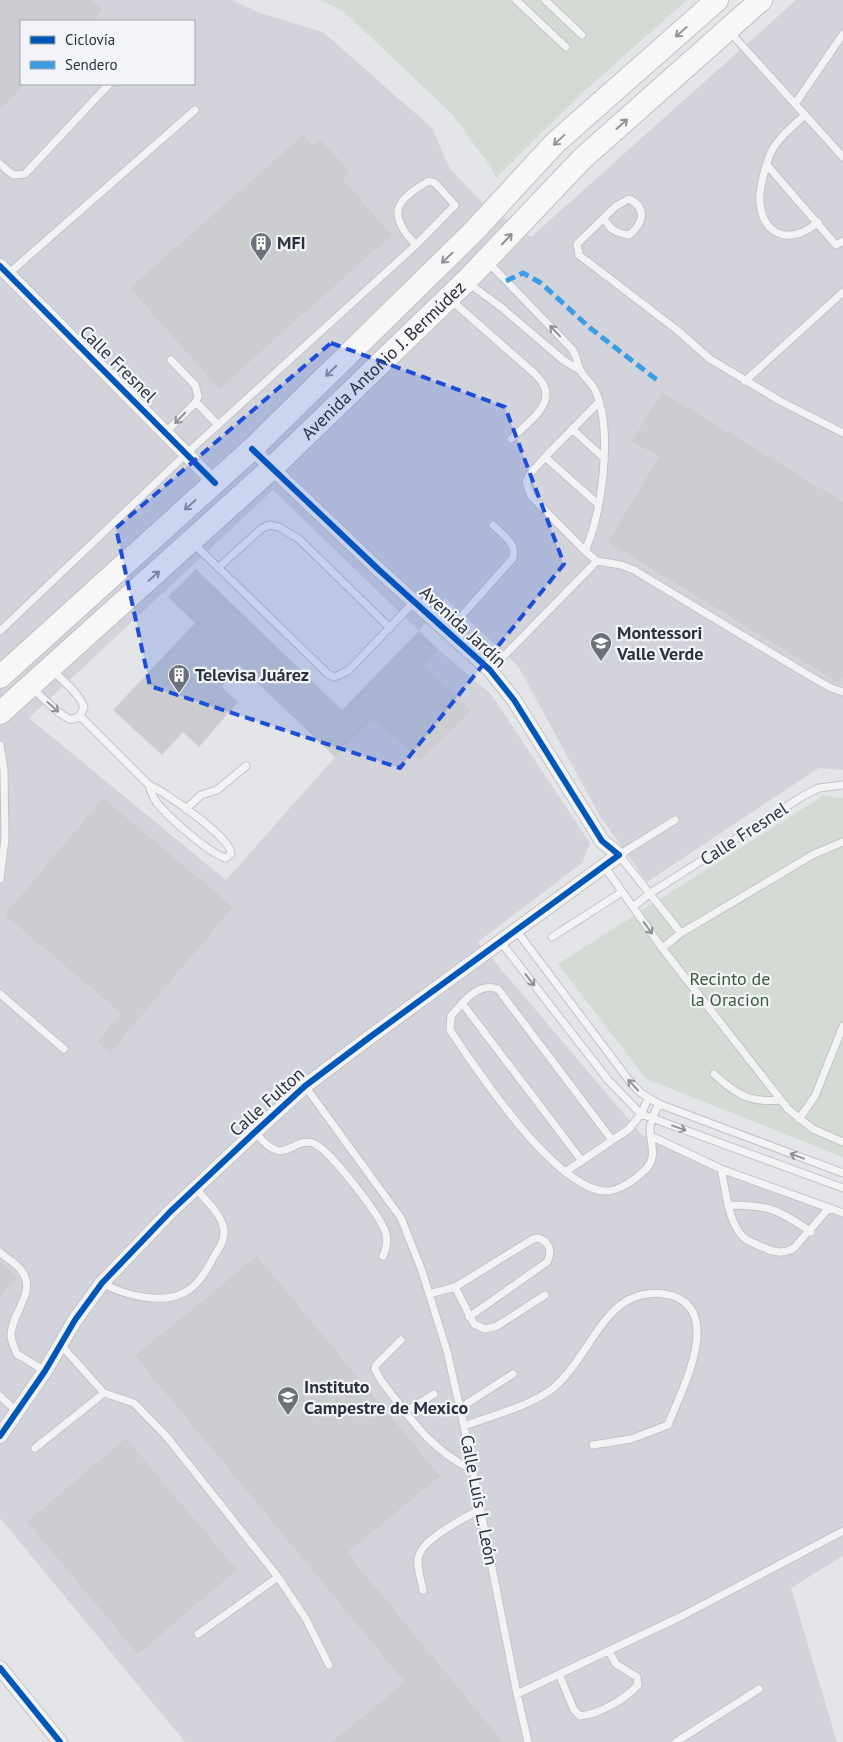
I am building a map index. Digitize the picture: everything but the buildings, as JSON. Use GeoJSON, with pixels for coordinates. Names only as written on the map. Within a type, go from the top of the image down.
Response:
{"type":"FeatureCollection","features":[{"type":"Feature","properties":{"kind":"main road","name":"Avenida Antonio J. Bermúdez"},"geometry":{"type":"LineString","coordinates":[[2,672],[120,569],[252,449],[474,231],[555,144],[717,0]]}},
{"type":"Feature","properties":{"kind":"main road","name":"Avenida Antonio J. Bermúdez"},"geometry":{"type":"LineString","coordinates":[[0,713],[272,468],[487,261],[583,158],[761,0]]}},
{"type":"Feature","properties":{"kind":"main road"},"geometry":{"type":"LineString","coordinates":[[81,642],[88,623],[123,590],[125,582],[120,569]]}},
{"type":"Feature","properties":{"kind":"main road"},"geometry":{"type":"LineString","coordinates":[[30,686],[31,673],[60,639],[66,624],[66,617]]}},
{"type":"Feature","properties":{"kind":"street","name":"Calle Fresnel"},"geometry":{"type":"LineString","coordinates":[[4,270],[214,483]]}},
{"type":"Feature","properties":{"kind":"street","name":"Avenida Jardín"},"geometry":{"type":"LineString","coordinates":[[252,449],[414,602],[490,670],[518,707],[602,841],[619,855]]}},
{"type":"Feature","properties":{"kind":"street","name":"Avenida Jardín"},"geometry":{"type":"LineString","coordinates":[[602,841],[604,866]]}},
{"type":"Feature","properties":{"kind":"street","name":"Calle Fulton"},"geometry":{"type":"LineString","coordinates":[[0,1436],[45,1370],[59,1344],[102,1283],[170,1212],[255,1132],[305,1086],[619,855]]}},
{"type":"Feature","properties":{"kind":"street"},"geometry":{"type":"LineString","coordinates":[[0,1668],[60,1742]]}},
{"type":"Feature","properties":{"kind":"lane"},"geometry":{"type":"LineString","coordinates":[[516,0],[566,47]]}},
{"type":"Feature","properties":{"kind":"lane"},"geometry":{"type":"LineString","coordinates":[[545,0],[582,35]]}},
{"type":"Feature","properties":{"kind":"lane"},"geometry":{"type":"LineString","coordinates":[[728,30],[843,157]]}},
{"type":"Feature","properties":{"kind":"lane"},"geometry":{"type":"LineString","coordinates":[[795,104],[843,34]]}},
{"type":"Feature","properties":{"kind":"lane"},"geometry":{"type":"LineString","coordinates":[[0,164],[13,176],[25,174],[108,85]]}},
{"type":"Feature","properties":{"kind":"lane"},"geometry":{"type":"LineString","coordinates":[[4,270],[195,110]]}},
{"type":"Feature","properties":{"kind":"lane"},"geometry":{"type":"LineString","coordinates":[[805,115],[780,139],[767,165],[759,203],[763,217],[772,230],[784,236],[796,236],[809,230],[818,222]]}},
{"type":"Feature","properties":{"kind":"lane"},"geometry":{"type":"LineString","coordinates":[[767,165],[836,245],[843,241]]}},
{"type":"Feature","properties":{"kind":"lane"},"geometry":{"type":"LineString","coordinates":[[0,631],[186,454],[416,245],[455,206],[435,183],[428,181],[402,202],[397,212],[399,222],[416,245]]}},
{"type":"Feature","properties":{"kind":"lane"},"geometry":{"type":"LineString","coordinates":[[604,219],[610,228],[618,234],[629,235],[638,228],[642,217],[642,209],[629,200],[623,201],[577,244],[579,255],[676,330],[710,359],[745,381],[843,433]]}},
{"type":"Feature","properties":{"kind":"lane"},"geometry":{"type":"LineString","coordinates":[[487,261],[572,349],[577,356],[581,371],[595,390],[605,437],[604,458],[598,504],[585,551]]}},
{"type":"Feature","properties":{"kind":"lane"},"geometry":{"type":"LineString","coordinates":[[466,281],[563,360],[581,371]]}},
{"type":"Feature","properties":{"kind":"lane"},"geometry":{"type":"LineString","coordinates":[[745,381],[843,292]]}},
{"type":"Feature","properties":{"kind":"lane"},"geometry":{"type":"LineString","coordinates":[[448,298],[535,374],[546,388],[548,394],[543,405],[511,439]]}},
{"type":"Feature","properties":{"kind":"lane"},"geometry":{"type":"LineString","coordinates":[[165,434],[196,402],[198,396],[195,385],[171,360]]}},
{"type":"Feature","properties":{"kind":"lane"},"geometry":{"type":"LineString","coordinates":[[196,402],[218,425]]}},
{"type":"Feature","properties":{"kind":"lane"},"geometry":{"type":"LineString","coordinates":[[599,402],[529,475],[526,482],[527,490],[548,514],[597,561],[621,565],[634,570],[810,676],[831,688],[843,692]]}},
{"type":"Feature","properties":{"kind":"lane"},"geometry":{"type":"LineString","coordinates":[[572,429],[604,458]]}},
{"type":"Feature","properties":{"kind":"lane"},"geometry":{"type":"LineString","coordinates":[[545,457],[598,504]]}},
{"type":"Feature","properties":{"kind":"lane"},"geometry":{"type":"LineString","coordinates":[[448,632],[513,558],[514,552],[511,542],[493,525]]}},
{"type":"Feature","properties":{"kind":"lane"},"geometry":{"type":"LineString","coordinates":[[218,568],[262,528],[270,526],[279,527],[299,539],[390,628]]}},
{"type":"Feature","properties":{"kind":"lane"},"geometry":{"type":"LineString","coordinates":[[192,542],[328,674],[334,677],[348,671],[414,602]]}},
{"type":"Feature","properties":{"kind":"lane"},"geometry":{"type":"LineString","coordinates":[[490,670],[597,561]]}},
{"type":"Feature","properties":{"kind":"lane"},"geometry":{"type":"LineString","coordinates":[[30,686],[64,716],[74,719],[80,716],[84,707],[82,702],[77,694],[50,668]]}},
{"type":"Feature","properties":{"kind":"lane"},"geometry":{"type":"LineString","coordinates":[[80,716],[149,785],[165,793],[225,842],[232,851],[229,857],[220,856],[211,851],[162,808],[153,797],[149,785]]}},
{"type":"Feature","properties":{"kind":"lane"},"geometry":{"type":"LineString","coordinates":[[0,745],[4,770],[2,806],[4,856],[0,879]]}},
{"type":"Feature","properties":{"kind":"lane"},"geometry":{"type":"LineString","coordinates":[[186,809],[201,795],[217,790],[246,766]]}},
{"type":"Feature","properties":{"kind":"lane","name":"Calle Fresnel"},"geometry":{"type":"LineString","coordinates":[[633,907],[649,894],[803,796],[819,788],[843,785]]}},
{"type":"Feature","properties":{"kind":"lane"},"geometry":{"type":"LineString","coordinates":[[675,820],[619,855],[681,933]]}},
{"type":"Feature","properties":{"kind":"lane"},"geometry":{"type":"LineString","coordinates":[[662,948],[681,933],[814,854],[843,842]]}},
{"type":"Feature","properties":{"kind":"lane"},"geometry":{"type":"LineString","coordinates":[[604,866],[662,948],[781,1100],[799,1119],[813,1129],[843,1142]]}},
{"type":"Feature","properties":{"kind":"lane"},"geometry":{"type":"LineString","coordinates":[[552,937],[622,892]]}},
{"type":"Feature","properties":{"kind":"lane"},"geometry":{"type":"LineString","coordinates":[[516,930],[620,1070],[648,1099],[843,1173]]}},
{"type":"Feature","properties":{"kind":"lane"},"geometry":{"type":"LineString","coordinates":[[500,942],[609,1081],[641,1114],[843,1188]]}},
{"type":"Feature","properties":{"kind":"lane"},"geometry":{"type":"LineString","coordinates":[[612,1140],[498,990],[488,986],[480,988],[462,1003],[451,1016],[448,1022],[450,1030],[528,1137],[577,1181],[599,1190],[608,1191],[620,1188],[646,1169],[654,1152],[651,1136],[652,1118],[659,1104]]}},
{"type":"Feature","properties":{"kind":"lane"},"geometry":{"type":"LineString","coordinates":[[0,994],[64,1049]]}},
{"type":"Feature","properties":{"kind":"lane"},"geometry":{"type":"LineString","coordinates":[[462,1003],[582,1161]]}},
{"type":"Feature","properties":{"kind":"lane"},"geometry":{"type":"LineString","coordinates":[[799,1119],[815,1096],[841,1037],[843,1026]]}},
{"type":"Feature","properties":{"kind":"lane"},"geometry":{"type":"LineString","coordinates":[[714,1074],[732,1091],[751,1100],[781,1100]]}},
{"type":"Feature","properties":{"kind":"lane","name":"Calle Luis L. León"},"geometry":{"type":"LineString","coordinates":[[305,1086],[401,1218],[412,1242],[447,1351],[528,1742]]}},
{"type":"Feature","properties":{"kind":"lane"},"geometry":{"type":"LineString","coordinates":[[565,1172],[629,1128],[641,1114],[648,1099]]}},
{"type":"Feature","properties":{"kind":"lane"},"geometry":{"type":"LineString","coordinates":[[255,1132],[266,1146],[273,1150],[285,1150],[308,1143],[314,1144],[328,1154],[364,1198],[382,1224],[387,1240],[382,1256]]}},
{"type":"Feature","properties":{"kind":"lane"},"geometry":{"type":"LineString","coordinates":[[651,1136],[721,1168],[843,1212]]}},
{"type":"Feature","properties":{"kind":"lane"},"geometry":{"type":"LineString","coordinates":[[721,1168],[729,1205],[740,1232],[747,1240],[773,1252],[787,1253],[811,1232],[829,1208]]}},
{"type":"Feature","properties":{"kind":"lane"},"geometry":{"type":"LineString","coordinates":[[102,1283],[115,1290],[162,1298],[175,1296],[187,1291],[196,1283],[217,1252],[224,1231],[221,1222],[196,1189]]}},
{"type":"Feature","properties":{"kind":"lane"},"geometry":{"type":"LineString","coordinates":[[729,1205],[762,1206],[776,1209],[811,1232]]}},
{"type":"Feature","properties":{"kind":"lane"},"geometry":{"type":"LineString","coordinates":[[429,1294],[455,1287],[533,1239],[543,1239],[550,1249],[550,1258],[542,1267],[469,1317]]}},
{"type":"Feature","properties":{"kind":"lane"},"geometry":{"type":"LineString","coordinates":[[0,1252],[21,1270],[28,1292],[14,1321],[11,1337],[17,1354],[45,1370]]}},
{"type":"Feature","properties":{"kind":"lane"},"geometry":{"type":"LineString","coordinates":[[455,1287],[469,1317],[480,1328],[491,1328],[545,1295]]}},
{"type":"Feature","properties":{"kind":"lane"},"geometry":{"type":"LineString","coordinates":[[464,1426],[504,1412],[551,1390],[575,1365],[603,1326],[625,1302],[639,1296],[655,1293],[676,1297],[693,1312],[698,1328],[693,1361],[668,1425],[631,1439],[593,1445]]}},
{"type":"Feature","properties":{"kind":"lane"},"geometry":{"type":"LineString","coordinates":[[401,1340],[382,1357],[375,1369],[380,1379],[405,1412],[438,1449],[454,1461],[471,1469]]}},
{"type":"Feature","properties":{"kind":"lane"},"geometry":{"type":"LineString","coordinates":[[59,1344],[104,1393],[122,1397],[134,1403],[146,1413],[194,1470],[278,1578],[306,1619],[329,1665]]}},
{"type":"Feature","properties":{"kind":"lane"},"geometry":{"type":"LineString","coordinates":[[460,1408],[513,1374]]}},
{"type":"Feature","properties":{"kind":"lane"},"geometry":{"type":"LineString","coordinates":[[35,1448],[104,1393]]}},
{"type":"Feature","properties":{"kind":"lane"},"geometry":{"type":"LineString","coordinates":[[405,1412],[434,1394]]}},
{"type":"Feature","properties":{"kind":"lane"},"geometry":{"type":"LineString","coordinates":[[0,1396],[17,1412]]}},
{"type":"Feature","properties":{"kind":"lane"},"geometry":{"type":"LineString","coordinates":[[423,1590],[418,1558],[422,1548],[444,1531],[480,1509]]}},
{"type":"Feature","properties":{"kind":"lane"},"geometry":{"type":"LineString","coordinates":[[517,1694],[680,1617],[843,1531]]}},
{"type":"Feature","properties":{"kind":"lane"},"geometry":{"type":"LineString","coordinates":[[198,1634],[278,1578]]}},
{"type":"Feature","properties":{"kind":"lane"},"geometry":{"type":"LineString","coordinates":[[559,1674],[574,1710],[580,1716],[593,1714],[632,1692],[638,1685],[636,1677],[616,1664],[609,1651]]}},
{"type":"Feature","properties":{"kind":"lane"},"geometry":{"type":"LineString","coordinates":[[676,1742],[759,1689]]}},
{"type":"Feature","properties":{"kind":"highlighted area"},"geometry":{"type":"Polygon","coordinates":[[[331,343],[505,407],[564,564],[400,768],[150,686],[116,528],[331,343]]]}},
{"type":"Feature","properties":{"kind":"shaded area"},"geometry":{"type":"Polygon","coordinates":[[[0,0],[232,0],[260,13],[323,32],[432,128],[450,169],[484,204],[531,237],[796,0],[843,0],[843,770],[819,768],[647,882],[600,816],[518,666],[445,598],[419,631],[273,490],[29,718],[226,880],[335,757],[439,650],[491,694],[590,843],[582,863],[478,942],[642,1135],[843,1210],[843,1556],[791,1588],[837,1742],[185,1742],[0,1518],[0,0]]]}},
{"type":"Feature","properties":{"kind":"green space"},"geometry":{"type":"Polygon","coordinates":[[[321,0],[687,0],[581,94],[496,178],[491,167],[452,114],[344,12],[321,0]]]}},
{"type":"Feature","properties":{"kind":"green space","name":"Recinto de la Oracion"},"geometry":{"type":"Polygon","coordinates":[[[824,795],[843,798],[843,1157],[646,1079],[558,964],[824,795]]]}},
{"type":"Feature","properties":{"kind":"marked path"},"geometry":{"type":"LineString","coordinates":[[506,281],[523,273],[541,283],[590,328],[657,380]]}},
{"type":"Feature","properties":{"kind":"cycle path"},"geometry":{"type":"LineString","coordinates":[[0,266],[215,483]]}},
{"type":"Feature","properties":{"kind":"cycle path"},"geometry":{"type":"LineString","coordinates":[[0,1436],[45,1371],[75,1320],[102,1283],[170,1212],[255,1132],[305,1086],[619,855],[602,841],[514,700],[490,670],[379,570],[252,449]]}},
{"type":"Feature","properties":{"kind":"cycle path"},"geometry":{"type":"LineString","coordinates":[[0,1668],[60,1742]]}},
{"type":"Feature","properties":{"kind":"place","name":"MFI"},"geometry":{"type":"Point","coordinates":[261,262]}},
{"type":"Feature","properties":{"kind":"place","name":"Montessori Valle Verde"},"geometry":{"type":"Point","coordinates":[601,662]}},
{"type":"Feature","properties":{"kind":"place","name":"Televisa Juárez"},"geometry":{"type":"Point","coordinates":[179,694]}},
{"type":"Feature","properties":{"kind":"place","name":"Instituto Campestre de Mexico"},"geometry":{"type":"Point","coordinates":[288,1416]}}]}
